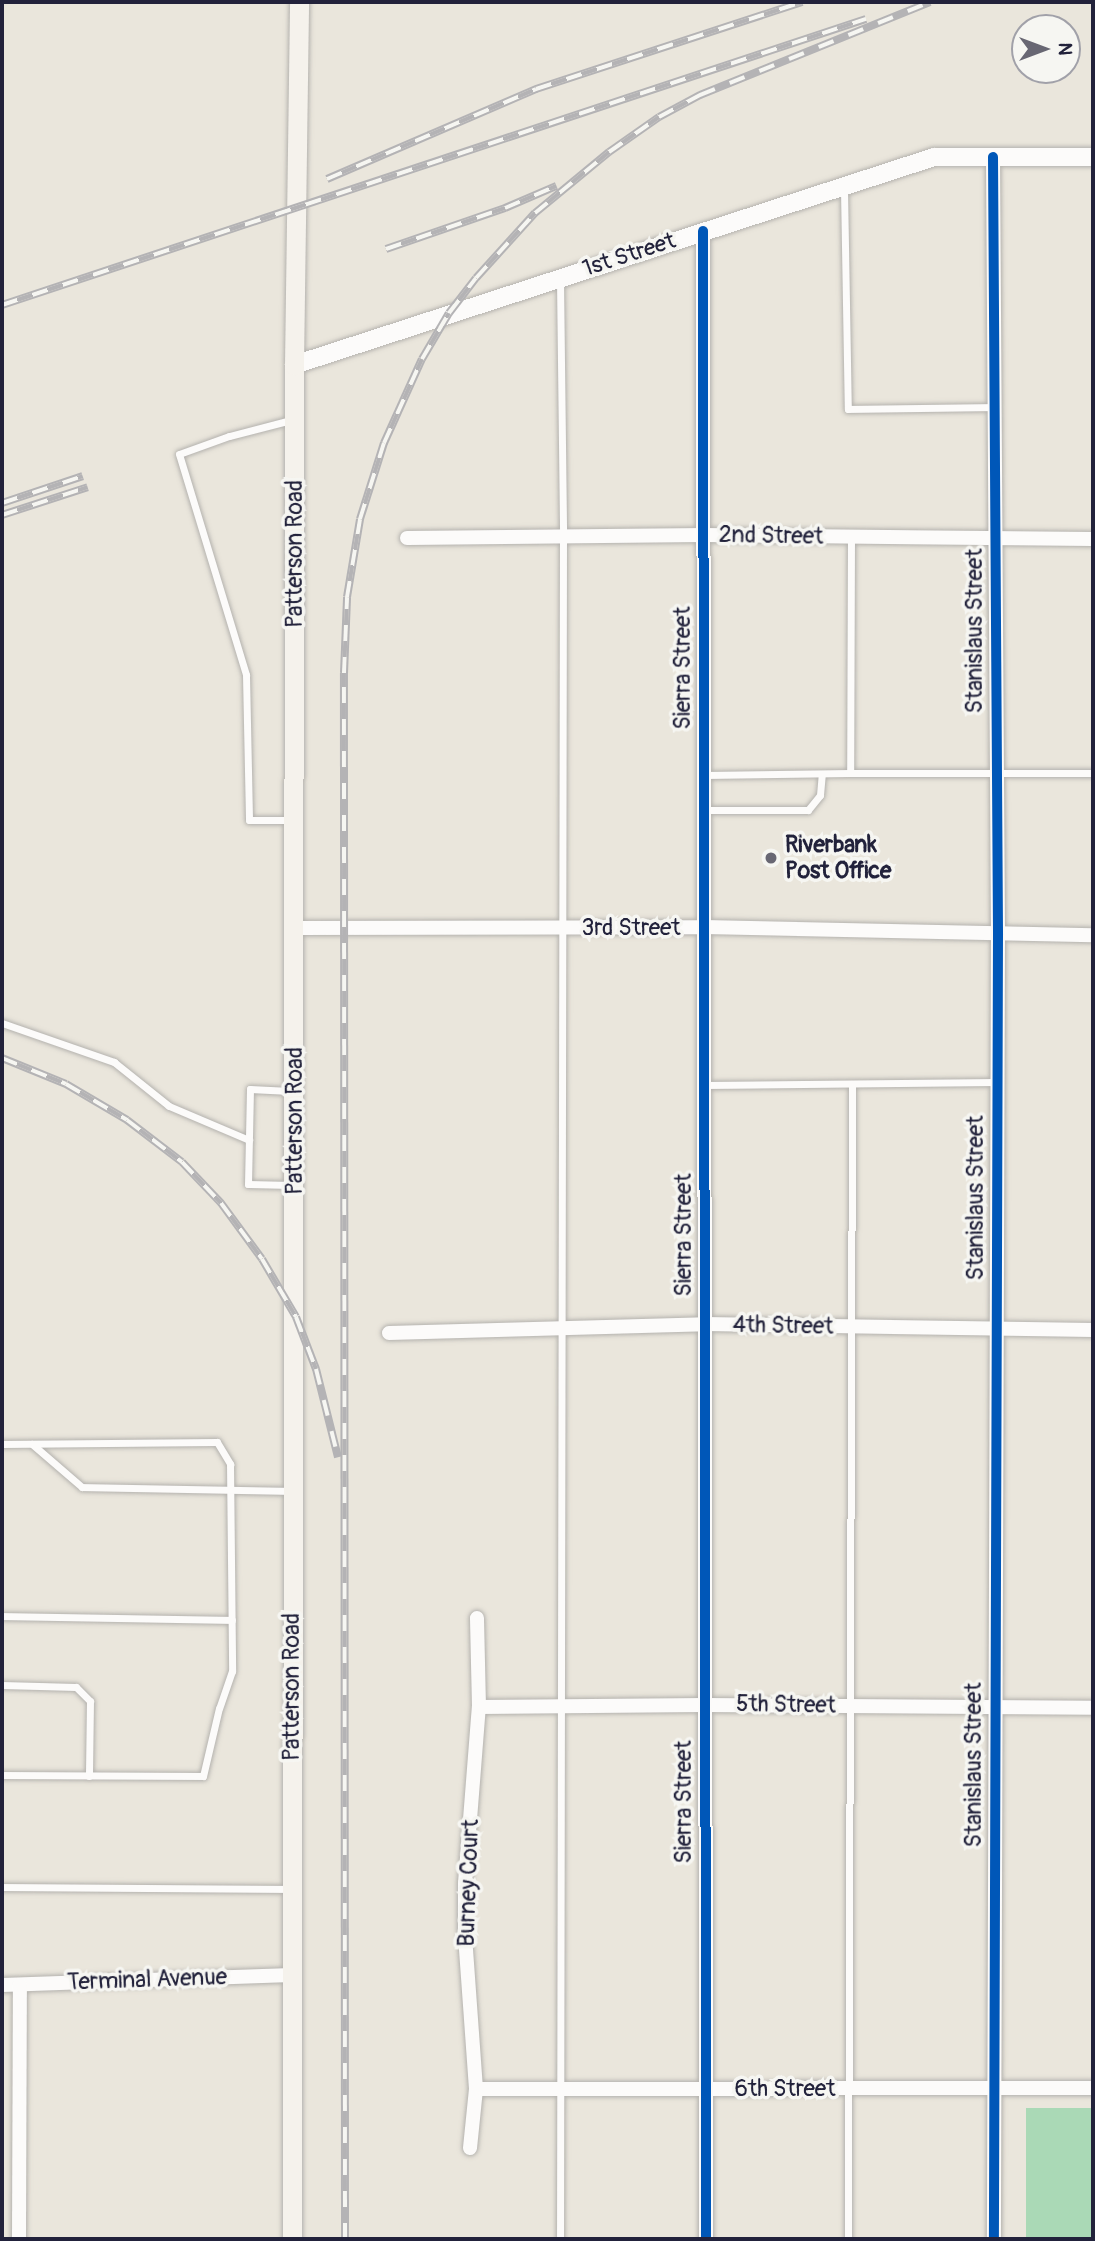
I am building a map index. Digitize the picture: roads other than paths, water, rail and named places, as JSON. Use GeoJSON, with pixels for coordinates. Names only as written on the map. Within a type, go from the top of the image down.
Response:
{"type":"FeatureCollection","features":[{"type":"Feature","properties":{"kind":"main road","name":"Patterson Road"},"geometry":{"type":"LineString","coordinates":[[292,2239],[294,365],[299,2]]}},
{"type":"Feature","properties":{"kind":"street","name":"1st Street"},"geometry":{"type":"LineString","coordinates":[[294,365],[934,157],[1093,157]]}},
{"type":"Feature","properties":{"kind":"street","name":"Stanislaus Street"},"geometry":{"type":"LineString","coordinates":[[993,157],[998,935],[994,2239]]}},
{"type":"Feature","properties":{"kind":"street","name":"Sierra Street"},"geometry":{"type":"LineString","coordinates":[[703,231],[706,2239]]}},
{"type":"Feature","properties":{"kind":"street","name":"2nd Street"},"geometry":{"type":"LineString","coordinates":[[407,538],[704,534],[1093,539]]}},
{"type":"Feature","properties":{"kind":"street","name":"3rd Street"},"geometry":{"type":"LineString","coordinates":[[294,928],[704,928],[1093,935]]}},
{"type":"Feature","properties":{"kind":"street","name":"4th Street"},"geometry":{"type":"LineString","coordinates":[[389,1333],[705,1324],[1093,1330]]}},
{"type":"Feature","properties":{"kind":"street","name":"Burney Court"},"geometry":{"type":"LineString","coordinates":[[470,2148],[477,2089],[465,1934],[465,1883],[480,1707],[477,1619]]}},
{"type":"Feature","properties":{"kind":"street","name":"5th Street"},"geometry":{"type":"LineString","coordinates":[[480,1707],[704,1704],[1093,1708]]}},
{"type":"Feature","properties":{"kind":"street","name":"Terminal Avenue"},"geometry":{"type":"LineString","coordinates":[[2,1985],[292,1975]]}},
{"type":"Feature","properties":{"kind":"street"},"geometry":{"type":"LineString","coordinates":[[19,2239],[20,1985]]}},
{"type":"Feature","properties":{"kind":"street","name":"6th Street"},"geometry":{"type":"LineString","coordinates":[[477,2089],[1093,2088]]}},
{"type":"Feature","properties":{"kind":"lane"},"geometry":{"type":"LineString","coordinates":[[844,186],[848,409],[994,407]]}},
{"type":"Feature","properties":{"kind":"lane"},"geometry":{"type":"LineString","coordinates":[[559,277],[563,536],[560,2239]]}},
{"type":"Feature","properties":{"kind":"lane"},"geometry":{"type":"LineString","coordinates":[[294,820],[249,820],[246,675],[179,453],[229,436],[295,419]]}},
{"type":"Feature","properties":{"kind":"lane"},"geometry":{"type":"LineString","coordinates":[[850,773],[852,537]]}},
{"type":"Feature","properties":{"kind":"lane"},"geometry":{"type":"LineString","coordinates":[[704,775],[1093,773]]}},
{"type":"Feature","properties":{"kind":"lane"},"geometry":{"type":"LineString","coordinates":[[704,810],[808,810],[820,795],[822,774]]}},
{"type":"Feature","properties":{"kind":"lane"},"geometry":{"type":"LineString","coordinates":[[2,1023],[114,1062],[169,1106],[249,1140]]}},
{"type":"Feature","properties":{"kind":"lane"},"geometry":{"type":"LineString","coordinates":[[704,1085],[997,1082]]}},
{"type":"Feature","properties":{"kind":"lane"},"geometry":{"type":"LineString","coordinates":[[848,2239],[852,1084]]}},
{"type":"Feature","properties":{"kind":"lane"},"geometry":{"type":"LineString","coordinates":[[295,1091],[250,1088],[248,1184],[295,1185]]}},
{"type":"Feature","properties":{"kind":"lane"},"geometry":{"type":"LineString","coordinates":[[2,1444],[217,1442],[230,1464],[232,1620],[232,1671],[219,1708],[202,1776],[2,1775]]}},
{"type":"Feature","properties":{"kind":"lane"},"geometry":{"type":"LineString","coordinates":[[31,1443],[82,1488],[291,1490]]}},
{"type":"Feature","properties":{"kind":"lane"},"geometry":{"type":"LineString","coordinates":[[2,1616],[232,1620]]}},
{"type":"Feature","properties":{"kind":"lane"},"geometry":{"type":"LineString","coordinates":[[2,1685],[76,1687],[90,1701],[89,1776]]}},
{"type":"Feature","properties":{"kind":"lane"},"geometry":{"type":"LineString","coordinates":[[2,1887],[292,1889]]}},
{"type":"Feature","properties":{"kind":"railway"},"geometry":{"type":"LineString","coordinates":[[327,179],[536,89],[802,2]]}},
{"type":"Feature","properties":{"kind":"railway"},"geometry":{"type":"LineString","coordinates":[[345,2239],[344,673],[347,597],[360,519],[384,443],[422,359],[449,313],[476,278],[535,213],[609,152],[659,117],[700,95],[930,2]]}},
{"type":"Feature","properties":{"kind":"railway"},"geometry":{"type":"LineString","coordinates":[[2,305],[866,19]]}},
{"type":"Feature","properties":{"kind":"railway"},"geometry":{"type":"LineString","coordinates":[[386,249],[505,208],[556,186]]}},
{"type":"Feature","properties":{"kind":"railway"},"geometry":{"type":"LineString","coordinates":[[2,503],[83,476]]}},
{"type":"Feature","properties":{"kind":"railway"},"geometry":{"type":"LineString","coordinates":[[2,515],[88,487]]}},
{"type":"Feature","properties":{"kind":"railway"},"geometry":{"type":"LineString","coordinates":[[2,1058],[66,1084],[127,1120],[182,1162],[221,1203],[262,1259],[296,1317],[316,1369],[338,1457]]}},
{"type":"Feature","properties":{"kind":"place","name":"Riverbank Post Office"},"geometry":{"type":"Point","coordinates":[771,858]}}]}
